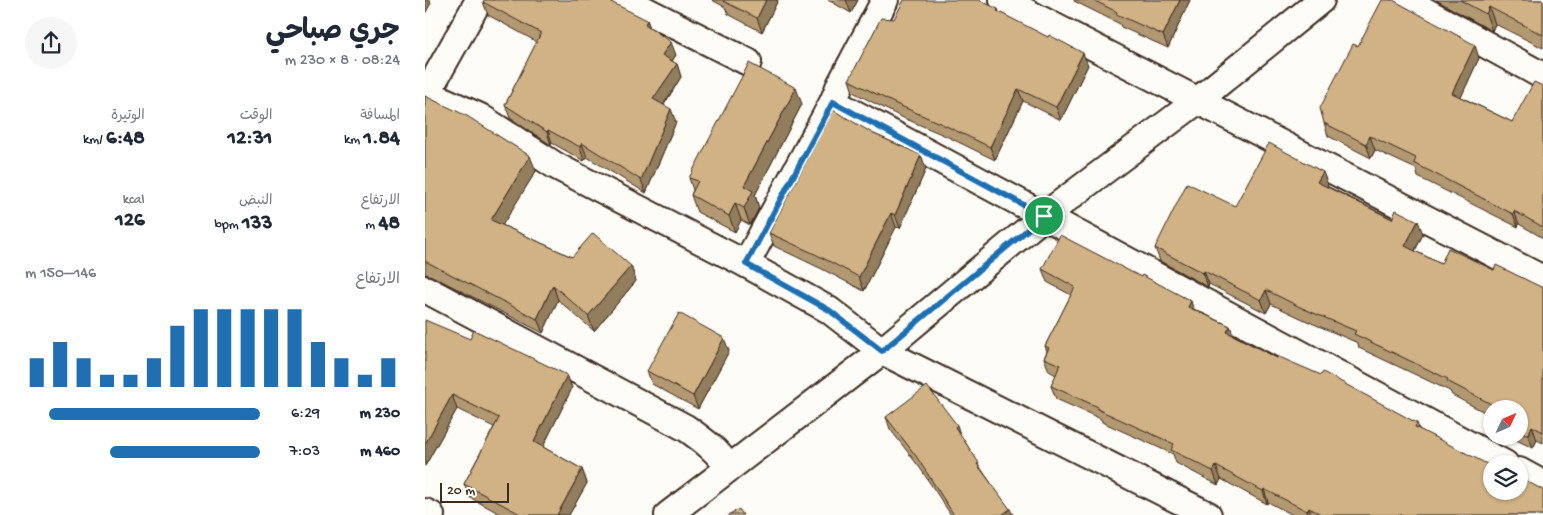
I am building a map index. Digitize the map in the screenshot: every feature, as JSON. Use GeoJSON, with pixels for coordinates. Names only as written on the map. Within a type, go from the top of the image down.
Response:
{"type":"FeatureCollection","features":[{"type":"Feature","properties":{"kind":"street"},"geometry":{"type":"LineString","coordinates":[[479,0],[426,94],[480,117],[556,166],[746,264],[829,310],[882,351],[1208,515]]}},
{"type":"Feature","properties":{"kind":"street"},"geometry":{"type":"LineString","coordinates":[[625,0],[748,62]]}},
{"type":"Feature","properties":{"kind":"street"},"geometry":{"type":"LineString","coordinates":[[746,264],[833,102],[885,0]]}},
{"type":"Feature","properties":{"kind":"street"},"geometry":{"type":"LineString","coordinates":[[1003,0],[1543,279]]}},
{"type":"Feature","properties":{"kind":"street"},"geometry":{"type":"LineString","coordinates":[[668,515],[882,351],[1044,216],[1197,101],[1321,0]]}},
{"type":"Feature","properties":{"kind":"street"},"geometry":{"type":"LineString","coordinates":[[1405,0],[1543,76]]}},
{"type":"Feature","properties":{"kind":"street"},"geometry":{"type":"LineString","coordinates":[[833,102],[1488,455]]}},
{"type":"Feature","properties":{"kind":"street"},"geometry":{"type":"LineString","coordinates":[[425,289],[686,428],[708,443],[723,458],[729,468]]}},
{"type":"Feature","properties":{"kind":"street"},"geometry":{"type":"LineString","coordinates":[[1528,476],[1543,484]]}},
{"type":"Feature","properties":{"kind":"street"},"geometry":{"type":"LineString","coordinates":[[425,512],[431,515]]}},
{"type":"Feature","properties":{"kind":"building"},"geometry":{"type":"Polygon","coordinates":[[[484,0],[607,0],[647,20],[645,24],[671,42],[662,55],[677,64],[653,99],[671,109],[641,180],[582,143],[580,147],[548,130],[547,132],[505,105],[541,33],[483,2],[484,0]]]}},
{"type":"Feature","properties":{"kind":"building"},"geometry":{"type":"Polygon","coordinates":[[[723,0],[766,0],[757,18],[723,0]]]}},
{"type":"Feature","properties":{"kind":"building"},"geometry":{"type":"Polygon","coordinates":[[[904,0],[979,0],[1048,37],[1049,35],[1083,53],[1056,107],[1018,89],[990,147],[849,80],[881,18],[894,19],[904,0]]]}},
{"type":"Feature","properties":{"kind":"building"},"geometry":{"type":"Polygon","coordinates":[[[1093,0],[1180,0],[1163,35],[1116,14],[1117,12],[1093,0]]]}},
{"type":"Feature","properties":{"kind":"building"},"geometry":{"type":"Polygon","coordinates":[[[1382,0],[1393,0],[1475,45],[1452,93],[1512,122],[1534,82],[1543,86],[1543,227],[1514,211],[1513,214],[1414,163],[1416,158],[1370,136],[1366,144],[1324,123],[1320,108],[1353,44],[1358,46],[1382,0]]]}},
{"type":"Feature","properties":{"kind":"building"},"geometry":{"type":"Polygon","coordinates":[[[1460,0],[1543,0],[1543,35],[1489,7],[1486,14],[1460,0]]]}},
{"type":"Feature","properties":{"kind":"building"},"geometry":{"type":"Polygon","coordinates":[[[749,63],[796,88],[744,186],[753,191],[744,208],[735,203],[729,216],[691,195],[698,181],[689,178],[749,63]]]}},
{"type":"Feature","properties":{"kind":"building"},"geometry":{"type":"Polygon","coordinates":[[[425,96],[467,116],[530,156],[491,220],[572,257],[593,233],[631,266],[588,316],[553,285],[537,319],[425,261],[425,96]]]}},
{"type":"Feature","properties":{"kind":"building"},"geometry":{"type":"Polygon","coordinates":[[[833,110],[874,134],[921,155],[895,215],[891,213],[859,277],[769,233],[833,110]]]}},
{"type":"Feature","properties":{"kind":"building"},"geometry":{"type":"Polygon","coordinates":[[[1269,143],[1323,172],[1317,182],[1392,219],[1396,210],[1418,221],[1405,246],[1441,264],[1448,248],[1494,270],[1496,265],[1543,288],[1543,432],[1532,426],[1528,435],[1528,400],[1483,400],[1447,381],[1448,379],[1354,334],[1356,331],[1266,290],[1261,300],[1155,248],[1187,183],[1235,206],[1269,143]]]}},
{"type":"Feature","properties":{"kind":"building"},"geometry":{"type":"Polygon","coordinates":[[[1060,235],[1141,277],[1142,275],[1191,301],[1188,307],[1230,326],[1227,332],[1277,358],[1277,356],[1321,375],[1323,372],[1417,423],[1415,427],[1483,462],[1483,500],[1528,500],[1528,482],[1543,490],[1543,515],[1323,515],[1309,508],[1307,511],[1264,489],[1263,491],[1216,466],[1213,471],[1171,450],[1174,444],[1051,386],[1060,365],[1044,358],[1049,348],[1045,346],[1075,287],[1042,269],[1060,235]]]}},
{"type":"Feature","properties":{"kind":"building"},"geometry":{"type":"Polygon","coordinates":[[[679,313],[724,338],[693,396],[647,371],[679,313]]]}},
{"type":"Feature","properties":{"kind":"building"},"geometry":{"type":"Polygon","coordinates":[[[425,320],[470,339],[474,330],[567,375],[534,442],[582,469],[557,515],[522,515],[464,484],[499,418],[452,395],[425,444],[425,320]]]}},
{"type":"Feature","properties":{"kind":"building"},"geometry":{"type":"Polygon","coordinates":[[[927,386],[957,425],[955,427],[979,463],[977,464],[1010,509],[1002,515],[954,515],[916,456],[886,417],[927,386]]]}},
{"type":"Feature","properties":{"kind":"building"},"geometry":{"type":"Polygon","coordinates":[[[739,509],[743,515],[728,515],[739,509]]]}},
{"type":"Feature","properties":{"kind":"route"},"geometry":{"type":"LineString","coordinates":[[833,102],[1044,216],[882,351],[829,310],[746,264],[833,102]]}}]}
